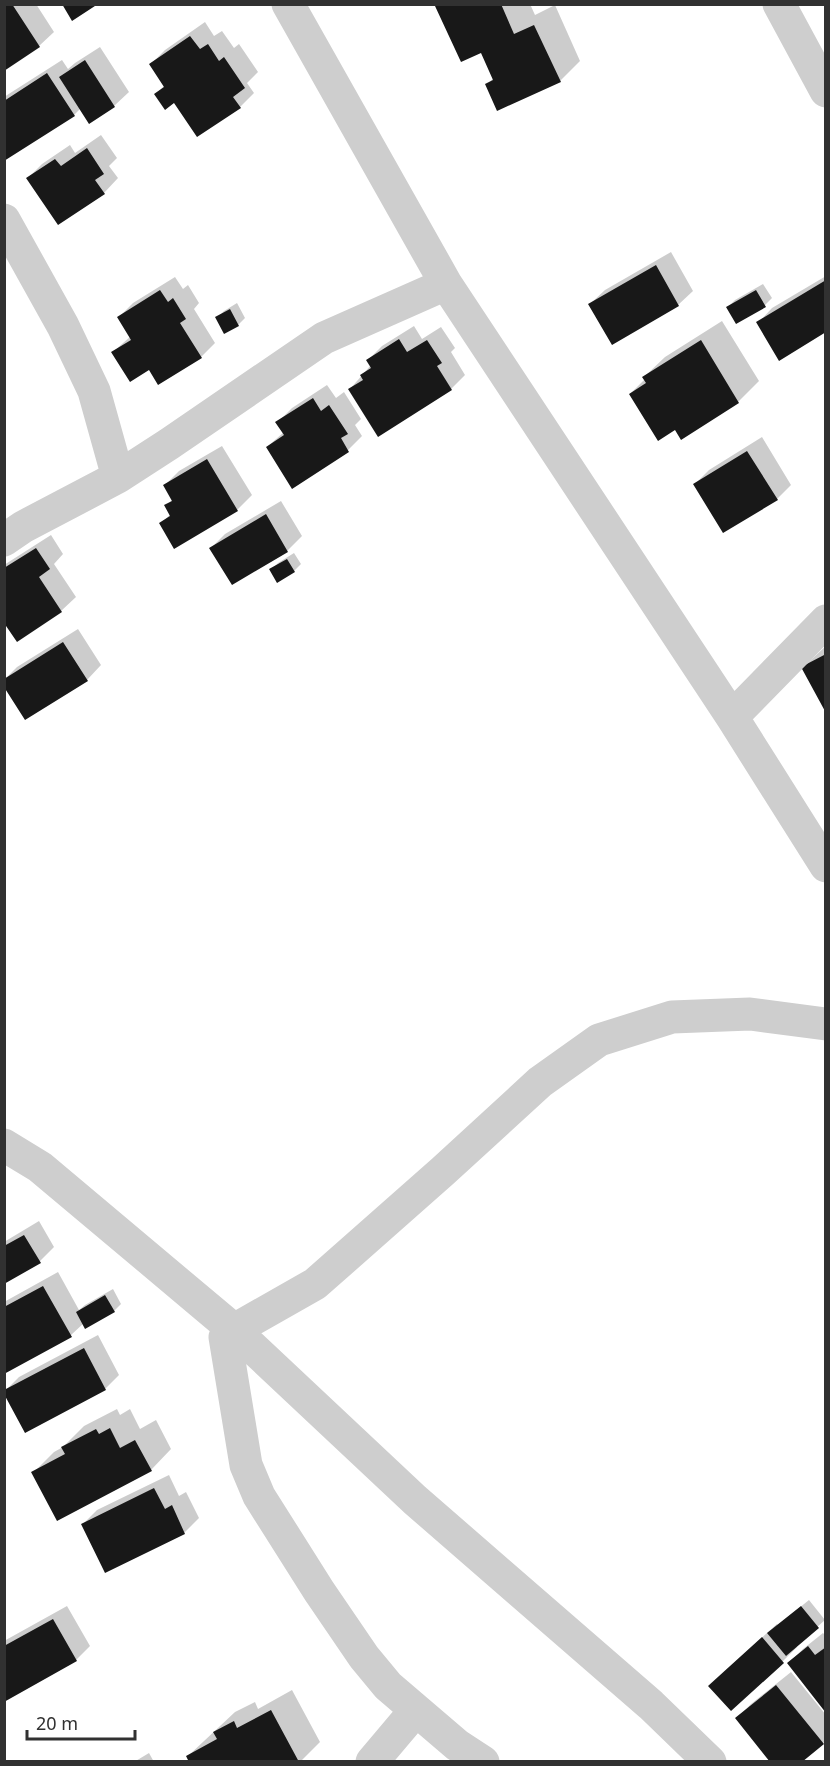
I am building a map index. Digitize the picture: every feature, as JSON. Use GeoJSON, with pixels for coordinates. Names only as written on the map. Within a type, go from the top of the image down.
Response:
{"type":"FeatureCollection","features":[{"type":"Feature","properties":{"kind":"street"},"geometry":{"type":"LineString","coordinates":[[288,4],[446,284],[732,717],[825,866]]}},
{"type":"Feature","properties":{"kind":"street"},"geometry":{"type":"LineString","coordinates":[[779,4],[824,86]]}},
{"type":"Feature","properties":{"kind":"street"},"geometry":{"type":"LineString","coordinates":[[4,220],[63,326],[94,390],[118,477]]}},
{"type":"Feature","properties":{"kind":"street"},"geometry":{"type":"LineString","coordinates":[[4,540],[23,527],[118,477],[324,338],[446,284]]}},
{"type":"Feature","properties":{"kind":"street"},"geometry":{"type":"LineString","coordinates":[[732,717],[825,621]]}},
{"type":"Feature","properties":{"kind":"street"},"geometry":{"type":"LineString","coordinates":[[229,1334],[315,1284],[540,1082],[599,1040],[672,1017],[750,1014],[825,1024]]}},
{"type":"Feature","properties":{"kind":"street"},"geometry":{"type":"LineString","coordinates":[[4,1145],[40,1167],[415,1500],[651,1705],[710,1761]]}},
{"type":"Feature","properties":{"kind":"street"},"geometry":{"type":"LineString","coordinates":[[229,1334],[246,1465],[259,1496],[319,1591],[364,1657],[388,1686],[415,1711],[483,1761]]}},
{"type":"Feature","properties":{"kind":"street"},"geometry":{"type":"LineString","coordinates":[[372,1761],[415,1711]]}},
{"type":"Feature","properties":{"kind":"building"},"geometry":{"type":"Polygon","coordinates":[[[4,4],[12,4],[40,47],[4,71],[4,4]]]}},
{"type":"Feature","properties":{"kind":"building"},"geometry":{"type":"Polygon","coordinates":[[[62,4],[98,4],[72,21],[62,4]]]}},
{"type":"Feature","properties":{"kind":"building"},"geometry":{"type":"Polygon","coordinates":[[[438,4],[501,4],[514,34],[534,25],[561,82],[497,111],[485,84],[493,80],[481,53],[461,62],[435,6],[438,4]]]}},
{"type":"Feature","properties":{"kind":"building"},"geometry":{"type":"Polygon","coordinates":[[[190,36],[200,49],[208,44],[219,61],[224,57],[245,88],[233,97],[241,108],[197,137],[174,103],[165,110],[154,94],[164,87],[149,64],[190,36]]]}},
{"type":"Feature","properties":{"kind":"building"},"geometry":{"type":"Polygon","coordinates":[[[85,60],[115,107],[89,124],[59,77],[85,60]]]}},
{"type":"Feature","properties":{"kind":"building"},"geometry":{"type":"Polygon","coordinates":[[[47,73],[75,116],[4,161],[4,101],[47,73]]]}},
{"type":"Feature","properties":{"kind":"building"},"geometry":{"type":"Polygon","coordinates":[[[87,148],[104,174],[95,180],[105,194],[58,225],[26,178],[55,159],[61,166],[87,148]]]}},
{"type":"Feature","properties":{"kind":"building"},"geometry":{"type":"Polygon","coordinates":[[[656,265],[679,306],[612,345],[588,304],[656,265]]]}},
{"type":"Feature","properties":{"kind":"building"},"geometry":{"type":"Polygon","coordinates":[[[826,280],[826,332],[779,361],[756,322],[826,280]]]}},
{"type":"Feature","properties":{"kind":"building"},"geometry":{"type":"Polygon","coordinates":[[[160,290],[168,302],[173,298],[186,319],[180,323],[202,358],[158,385],[149,370],[130,382],[111,352],[131,340],[117,317],[160,290]]]}},
{"type":"Feature","properties":{"kind":"building"},"geometry":{"type":"Polygon","coordinates":[[[756,290],[766,307],[736,324],[726,307],[756,290]]]}},
{"type":"Feature","properties":{"kind":"building"},"geometry":{"type":"Polygon","coordinates":[[[230,309],[239,326],[224,334],[215,317],[230,309]]]}},
{"type":"Feature","properties":{"kind":"building"},"geometry":{"type":"Polygon","coordinates":[[[399,339],[407,352],[427,340],[442,363],[437,366],[452,390],[378,437],[348,389],[363,380],[360,375],[371,368],[366,360],[399,339]]]}},
{"type":"Feature","properties":{"kind":"building"},"geometry":{"type":"Polygon","coordinates":[[[701,340],[739,403],[681,440],[675,430],[658,441],[629,394],[646,383],[642,377],[701,340]]]}},
{"type":"Feature","properties":{"kind":"building"},"geometry":{"type":"Polygon","coordinates":[[[313,398],[321,411],[329,405],[348,434],[341,438],[349,452],[292,489],[266,447],[284,435],[275,422],[313,398]]]}},
{"type":"Feature","properties":{"kind":"building"},"geometry":{"type":"Polygon","coordinates":[[[747,451],[778,500],[723,533],[693,484],[747,451]]]}},
{"type":"Feature","properties":{"kind":"building"},"geometry":{"type":"Polygon","coordinates":[[[207,459],[238,511],[174,549],[159,523],[170,516],[164,505],[172,501],[163,485],[207,459]]]}},
{"type":"Feature","properties":{"kind":"building"},"geometry":{"type":"Polygon","coordinates":[[[266,514],[288,552],[232,585],[209,548],[266,514]]]}},
{"type":"Feature","properties":{"kind":"building"},"geometry":{"type":"Polygon","coordinates":[[[36,548],[50,569],[39,577],[62,612],[17,642],[4,623],[4,568],[36,548]]]}},
{"type":"Feature","properties":{"kind":"building"},"geometry":{"type":"Polygon","coordinates":[[[287,559],[295,572],[277,583],[269,569],[287,559]]]}},
{"type":"Feature","properties":{"kind":"building"},"geometry":{"type":"Polygon","coordinates":[[[63,642],[88,681],[25,720],[4,687],[4,679],[63,642]]]}},
{"type":"Feature","properties":{"kind":"building"},"geometry":{"type":"Polygon","coordinates":[[[826,654],[826,713],[801,667],[826,654]]]}},
{"type":"Feature","properties":{"kind":"building"},"geometry":{"type":"Polygon","coordinates":[[[24,1235],[41,1263],[4,1284],[4,1246],[24,1235]]]}},
{"type":"Feature","properties":{"kind":"building"},"geometry":{"type":"Polygon","coordinates":[[[43,1286],[72,1337],[4,1374],[4,1307],[43,1286]]]}},
{"type":"Feature","properties":{"kind":"building"},"geometry":{"type":"Polygon","coordinates":[[[105,1295],[115,1312],[85,1329],[76,1312],[105,1295]]]}},
{"type":"Feature","properties":{"kind":"building"},"geometry":{"type":"Polygon","coordinates":[[[84,1348],[106,1390],[25,1433],[4,1390],[84,1348]]]}},
{"type":"Feature","properties":{"kind":"building"},"geometry":{"type":"Polygon","coordinates":[[[110,1428],[120,1448],[135,1440],[152,1471],[57,1521],[31,1472],[65,1454],[61,1447],[96,1429],[99,1434],[110,1428]]]}},
{"type":"Feature","properties":{"kind":"building"},"geometry":{"type":"Polygon","coordinates":[[[154,1488],[165,1509],[172,1505],[185,1534],[105,1573],[81,1524],[154,1488]]]}},
{"type":"Feature","properties":{"kind":"building"},"geometry":{"type":"Polygon","coordinates":[[[801,1606],[819,1628],[786,1656],[767,1633],[801,1606]]]}},
{"type":"Feature","properties":{"kind":"building"},"geometry":{"type":"Polygon","coordinates":[[[53,1619],[77,1661],[4,1702],[4,1646],[53,1619]]]}},
{"type":"Feature","properties":{"kind":"building"},"geometry":{"type":"Polygon","coordinates":[[[762,1637],[784,1663],[731,1711],[708,1686],[762,1637]]]}},
{"type":"Feature","properties":{"kind":"building"},"geometry":{"type":"Polygon","coordinates":[[[808,1646],[815,1655],[826,1647],[826,1713],[787,1663],[808,1646]]]}},
{"type":"Feature","properties":{"kind":"building"},"geometry":{"type":"Polygon","coordinates":[[[776,1685],[824,1744],[802,1762],[770,1762],[735,1718],[776,1685]]]}},
{"type":"Feature","properties":{"kind":"building"},"geometry":{"type":"Polygon","coordinates":[[[271,1710],[299,1762],[189,1762],[186,1756],[217,1739],[213,1732],[234,1721],[237,1728],[271,1710]]]}}]}
